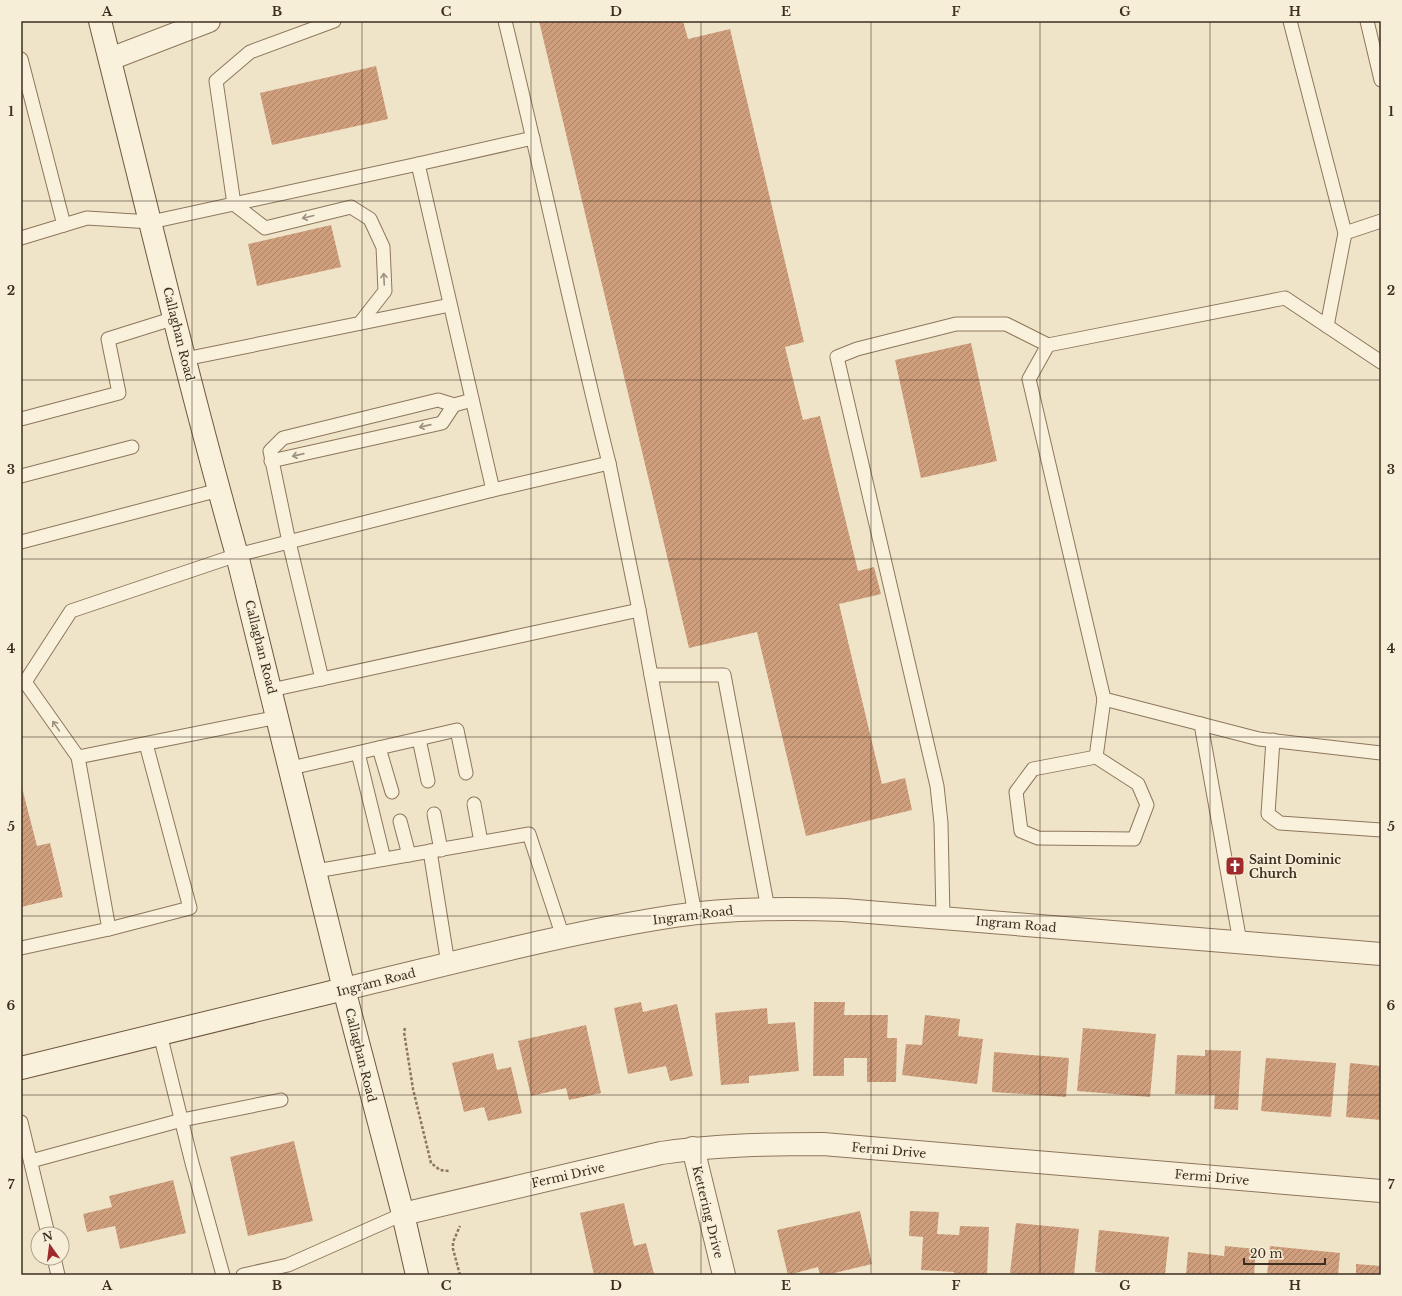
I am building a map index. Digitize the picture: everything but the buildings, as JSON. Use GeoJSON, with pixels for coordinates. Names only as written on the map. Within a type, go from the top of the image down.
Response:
{"type":"FeatureCollection","features":[{"type":"Feature","properties":{"kind":"street","name":"Callaghan Road"},"geometry":{"type":"LineString","coordinates":[[100,21],[184,359],[237,555],[291,768],[344,989],[417,1275]]}},
{"type":"Feature","properties":{"kind":"street"},"geometry":{"type":"LineString","coordinates":[[110,59],[209,21]]}},
{"type":"Feature","properties":{"kind":"street","name":"Ingram Road"},"geometry":{"type":"LineString","coordinates":[[21,1068],[563,937],[676,916],[733,910],[790,908],[844,910],[1381,954]]}},
{"type":"Feature","properties":{"kind":"street","name":"Fermi Drive"},"geometry":{"type":"LineString","coordinates":[[402,1214],[662,1152],[693,1148],[765,1144],[823,1144],[1381,1191]]}},
{"type":"Feature","properties":{"kind":"street","name":"Kettering Drive"},"geometry":{"type":"LineString","coordinates":[[693,1148],[724,1275]]}},
{"type":"Feature","properties":{"kind":"lane"},"geometry":{"type":"LineString","coordinates":[[334,21],[250,52],[216,81],[234,204],[265,228],[351,207],[370,219],[383,246],[385,291],[360,323]]}},
{"type":"Feature","properties":{"kind":"lane"},"geometry":{"type":"LineString","coordinates":[[505,21],[609,463],[640,610],[695,914]]}},
{"type":"Feature","properties":{"kind":"lane"},"geometry":{"type":"LineString","coordinates":[[1290,21],[1345,233],[1327,326]]}},
{"type":"Feature","properties":{"kind":"lane"},"geometry":{"type":"LineString","coordinates":[[1367,21],[1381,80]]}},
{"type":"Feature","properties":{"kind":"lane"},"geometry":{"type":"LineString","coordinates":[[21,59],[64,225]]}},
{"type":"Feature","properties":{"kind":"lane"},"geometry":{"type":"LineString","coordinates":[[21,238],[87,218],[151,222],[533,138]]}},
{"type":"Feature","properties":{"kind":"lane"},"geometry":{"type":"LineString","coordinates":[[418,164],[493,490]]}},
{"type":"Feature","properties":{"kind":"lane"},"geometry":{"type":"LineString","coordinates":[[1345,233],[1381,221]]}},
{"type":"Feature","properties":{"kind":"lane"},"geometry":{"type":"LineString","coordinates":[[944,918],[941,823],[937,786],[837,357],[857,349],[956,324],[1006,324],[1048,345],[1286,298],[1381,362]]}},
{"type":"Feature","properties":{"kind":"lane"},"geometry":{"type":"LineString","coordinates":[[184,359],[450,305]]}},
{"type":"Feature","properties":{"kind":"lane"},"geometry":{"type":"LineString","coordinates":[[21,419],[119,393],[108,339],[175,318]]}},
{"type":"Feature","properties":{"kind":"lane"},"geometry":{"type":"LineString","coordinates":[[1048,345],[1029,379],[1104,699],[1096,757]]}},
{"type":"Feature","properties":{"kind":"lane"},"geometry":{"type":"LineString","coordinates":[[322,679],[289,542],[270,451],[282,438],[438,400],[454,405],[472,400]]}},
{"type":"Feature","properties":{"kind":"lane"},"geometry":{"type":"LineString","coordinates":[[271,461],[442,422],[454,405]]}},
{"type":"Feature","properties":{"kind":"lane"},"geometry":{"type":"LineString","coordinates":[[21,476],[132,447]]}},
{"type":"Feature","properties":{"kind":"lane"},"geometry":{"type":"LineString","coordinates":[[109,928],[78,758],[23,682],[71,611],[237,555],[493,490],[609,463]]}},
{"type":"Feature","properties":{"kind":"lane"},"geometry":{"type":"LineString","coordinates":[[21,542],[219,490]]}},
{"type":"Feature","properties":{"kind":"lane"},"geometry":{"type":"LineString","coordinates":[[271,690],[640,610]]}},
{"type":"Feature","properties":{"kind":"lane"},"geometry":{"type":"LineString","coordinates":[[651,675],[724,675],[768,909]]}},
{"type":"Feature","properties":{"kind":"lane"},"geometry":{"type":"LineString","coordinates":[[1104,699],[1259,739],[1381,752]]}},
{"type":"Feature","properties":{"kind":"lane"},"geometry":{"type":"LineString","coordinates":[[78,758],[278,717]]}},
{"type":"Feature","properties":{"kind":"lane"},"geometry":{"type":"LineString","coordinates":[[1201,724],[1240,942]]}},
{"type":"Feature","properties":{"kind":"lane"},"geometry":{"type":"LineString","coordinates":[[291,768],[457,730],[466,773]]}},
{"type":"Feature","properties":{"kind":"lane"},"geometry":{"type":"LineString","coordinates":[[419,739],[428,781]]}},
{"type":"Feature","properties":{"kind":"lane"},"geometry":{"type":"LineString","coordinates":[[1273,740],[1268,814],[1280,823],[1381,830]]}},
{"type":"Feature","properties":{"kind":"lane"},"geometry":{"type":"LineString","coordinates":[[21,948],[190,908],[146,744]]}},
{"type":"Feature","properties":{"kind":"lane"},"geometry":{"type":"LineString","coordinates":[[379,748],[392,792]]}},
{"type":"Feature","properties":{"kind":"lane"},"geometry":{"type":"LineString","coordinates":[[358,753],[384,859]]}},
{"type":"Feature","properties":{"kind":"lane"},"geometry":{"type":"LineString","coordinates":[[1096,757],[1138,784],[1147,805],[1134,839],[1038,838],[1020,831],[1016,792],[1033,769],[1096,757]]}},
{"type":"Feature","properties":{"kind":"lane"},"geometry":{"type":"LineString","coordinates":[[474,804],[481,842]]}},
{"type":"Feature","properties":{"kind":"lane"},"geometry":{"type":"LineString","coordinates":[[434,814],[435,850],[448,964]]}},
{"type":"Feature","properties":{"kind":"lane"},"geometry":{"type":"LineString","coordinates":[[400,821],[409,855]]}},
{"type":"Feature","properties":{"kind":"lane"},"geometry":{"type":"LineString","coordinates":[[316,871],[529,834],[563,937]]}},
{"type":"Feature","properties":{"kind":"lane"},"geometry":{"type":"LineString","coordinates":[[160,1034],[192,1163],[223,1275]]}},
{"type":"Feature","properties":{"kind":"lane"},"geometry":{"type":"LineString","coordinates":[[30,1161],[182,1120],[281,1100]]}},
{"type":"Feature","properties":{"kind":"lane"},"geometry":{"type":"LineString","coordinates":[[22,1129],[46,1226]]}},
{"type":"Feature","properties":{"kind":"lane"},"geometry":{"type":"LineString","coordinates":[[243,1275],[288,1265],[402,1214]]}},
{"type":"Feature","properties":{"kind":"path"},"geometry":{"type":"LineString","coordinates":[[405,1028],[404,1032],[413,1089],[431,1164],[440,1170],[449,1171]]}},
{"type":"Feature","properties":{"kind":"path"},"geometry":{"type":"LineString","coordinates":[[460,1225],[453,1242],[453,1250],[460,1275]]}},
{"type":"Feature","properties":{"kind":"place","name":"Saint Dominic Church"},"geometry":{"type":"Point","coordinates":[1235,866]}}]}
